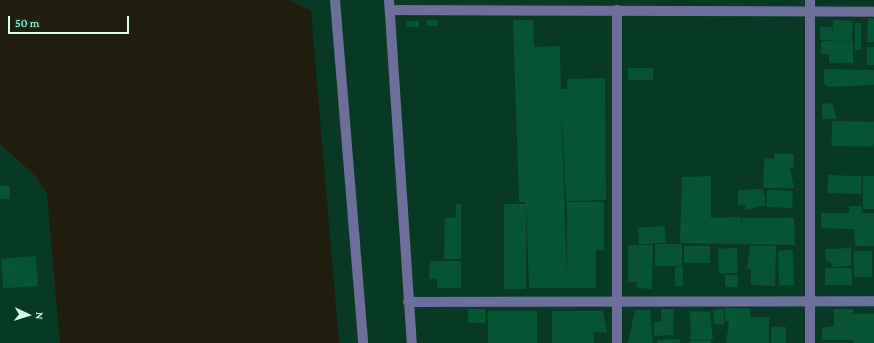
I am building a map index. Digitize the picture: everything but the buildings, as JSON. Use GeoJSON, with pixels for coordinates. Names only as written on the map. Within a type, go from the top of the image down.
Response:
{"type":"FeatureCollection","features":[{"type":"Feature","properties":{"kind":"street"},"geometry":{"type":"LineString","coordinates":[[335,0],[363,343]]}},
{"type":"Feature","properties":{"kind":"street"},"geometry":{"type":"LineString","coordinates":[[810,0],[810,343]]}},
{"type":"Feature","properties":{"kind":"street"},"geometry":{"type":"LineString","coordinates":[[412,343],[408,302],[390,5],[810,13],[874,12]]}},
{"type":"Feature","properties":{"kind":"street"},"geometry":{"type":"LineString","coordinates":[[617,10],[617,343]]}},
{"type":"Feature","properties":{"kind":"street"},"geometry":{"type":"LineString","coordinates":[[408,302],[616,299],[874,302]]}},
{"type":"Feature","properties":{"kind":"shaded area"},"geometry":{"type":"Polygon","coordinates":[[[0,0],[289,0],[311,11],[339,343],[60,343],[47,194],[35,175],[0,144],[0,0]]]}}]}
